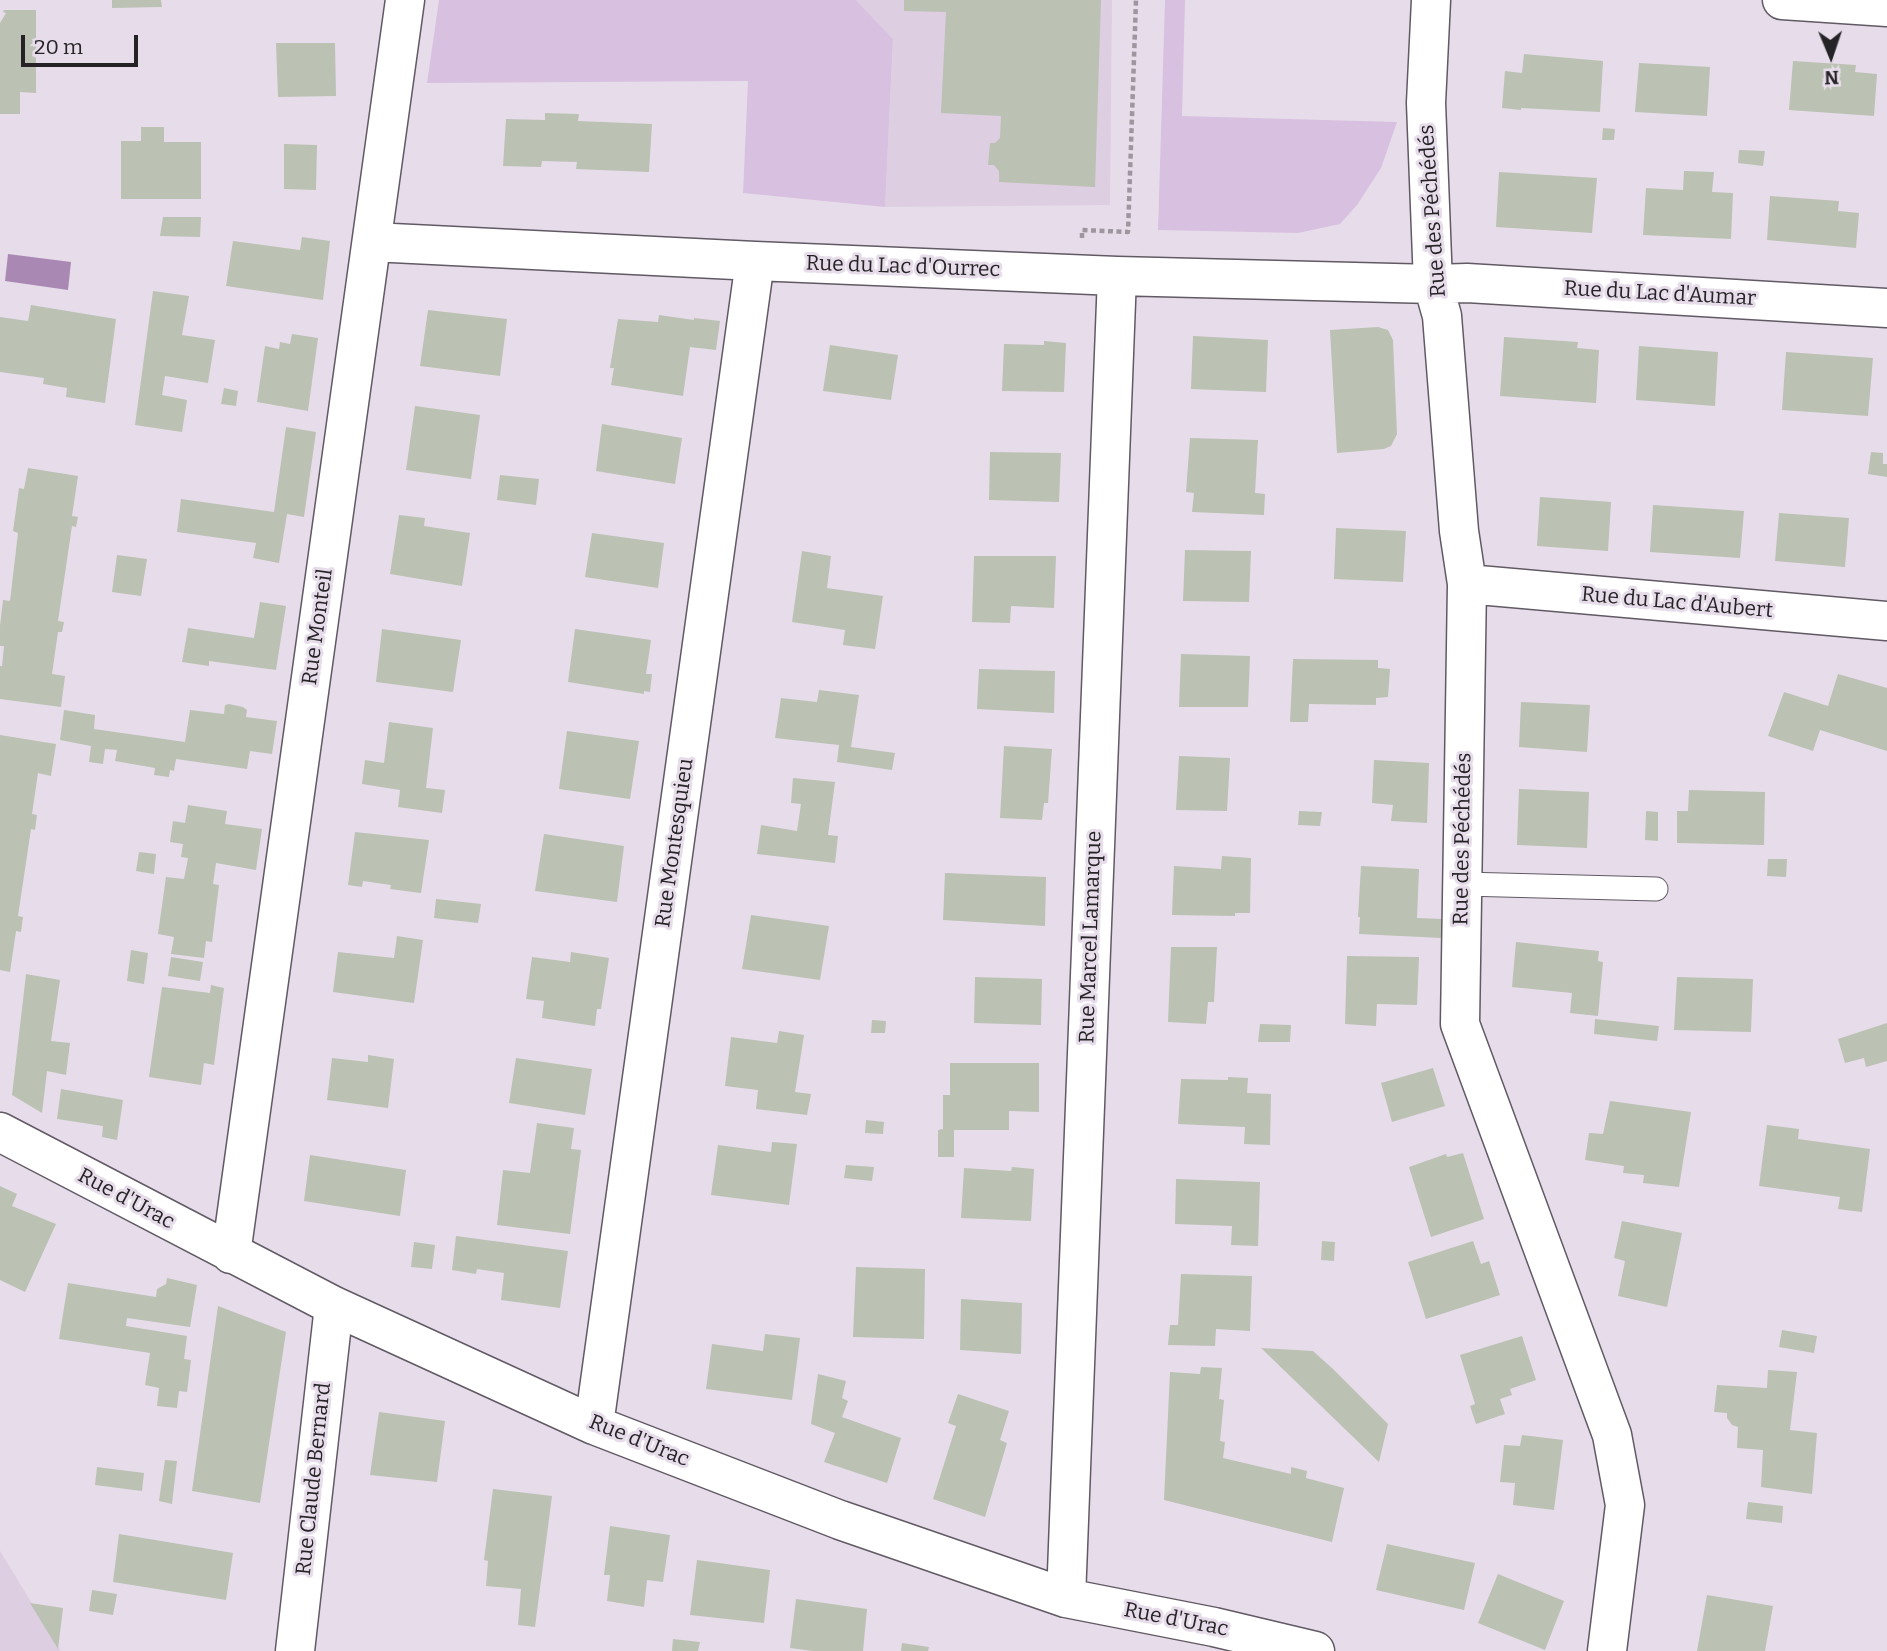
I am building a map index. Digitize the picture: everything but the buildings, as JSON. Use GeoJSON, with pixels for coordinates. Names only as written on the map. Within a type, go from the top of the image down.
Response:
{"type":"FeatureCollection","features":[{"type":"Feature","properties":{"kind":"street","name":"Rue Monteil"},"geometry":{"type":"LineString","coordinates":[[231,1254],[405,0]]}},
{"type":"Feature","properties":{"kind":"street","name":"Rue des Péchédés"},"geometry":{"type":"LineString","coordinates":[[1431,0],[1426,103],[1433,284],[1442,316],[1459,531],[1467,584],[1460,1024],[1615,1446],[1625,1505],[1607,1651]]}},
{"type":"Feature","properties":{"kind":"street"},"geometry":{"type":"LineString","coordinates":[[1782,0],[1887,7]]}},
{"type":"Feature","properties":{"kind":"street","name":"Rue du Lac d'Ourrec"},"geometry":{"type":"LineString","coordinates":[[372,242],[1099,275],[1433,284]]}},
{"type":"Feature","properties":{"kind":"street","name":"Rue Montesquieu"},"geometry":{"type":"LineString","coordinates":[[594,1424],[755,261]]}},
{"type":"Feature","properties":{"kind":"street","name":"Rue Marcel Lamarque"},"geometry":{"type":"LineString","coordinates":[[1066,1598],[1099,275]]}},
{"type":"Feature","properties":{"kind":"street","name":"Rue du Lac d'Aumar"},"geometry":{"type":"LineString","coordinates":[[1433,284],[1467,283],[1887,308]]}},
{"type":"Feature","properties":{"kind":"street","name":"Rue du Lac d'Aubert"},"geometry":{"type":"LineString","coordinates":[[1467,584],[1887,621]]}},
{"type":"Feature","properties":{"kind":"street","name":"Rue d'Urac"},"geometry":{"type":"LineString","coordinates":[[0,1132],[334,1307],[594,1424],[840,1520],[1066,1598],[1212,1639],[1315,1651]]}},
{"type":"Feature","properties":{"kind":"street","name":"Rue Claude Bernard"},"geometry":{"type":"LineString","coordinates":[[295,1651],[334,1307]]}},
{"type":"Feature","properties":{"kind":"lane"},"geometry":{"type":"LineString","coordinates":[[1462,884],[1656,889]]}},
{"type":"Feature","properties":{"kind":"path"},"geometry":{"type":"LineString","coordinates":[[1099,275],[1082,230],[1128,232],[1136,0]]}},
{"type":"Feature","properties":{"kind":"shaded area"},"geometry":{"type":"Polygon","coordinates":[[[439,0],[856,0],[893,39],[885,207],[743,193],[748,81],[427,83],[439,0]]]}},
{"type":"Feature","properties":{"kind":"shaded area"},"geometry":{"type":"Polygon","coordinates":[[[856,0],[1112,0],[1110,205],[885,207],[893,39],[856,0]]]}},
{"type":"Feature","properties":{"kind":"shaded area"},"geometry":{"type":"Polygon","coordinates":[[[1165,0],[1185,0],[1182,116],[1397,122],[1381,168],[1357,205],[1340,224],[1298,233],[1158,230],[1165,0]]]}},
{"type":"Feature","properties":{"kind":"shaded area"},"geometry":{"type":"Polygon","coordinates":[[[8,254],[71,262],[68,290],[5,281],[8,254]]]}},
{"type":"Feature","properties":{"kind":"shaded area"},"geometry":{"type":"Polygon","coordinates":[[[0,1551],[61,1651],[0,1651],[0,1551]]]}}]}
